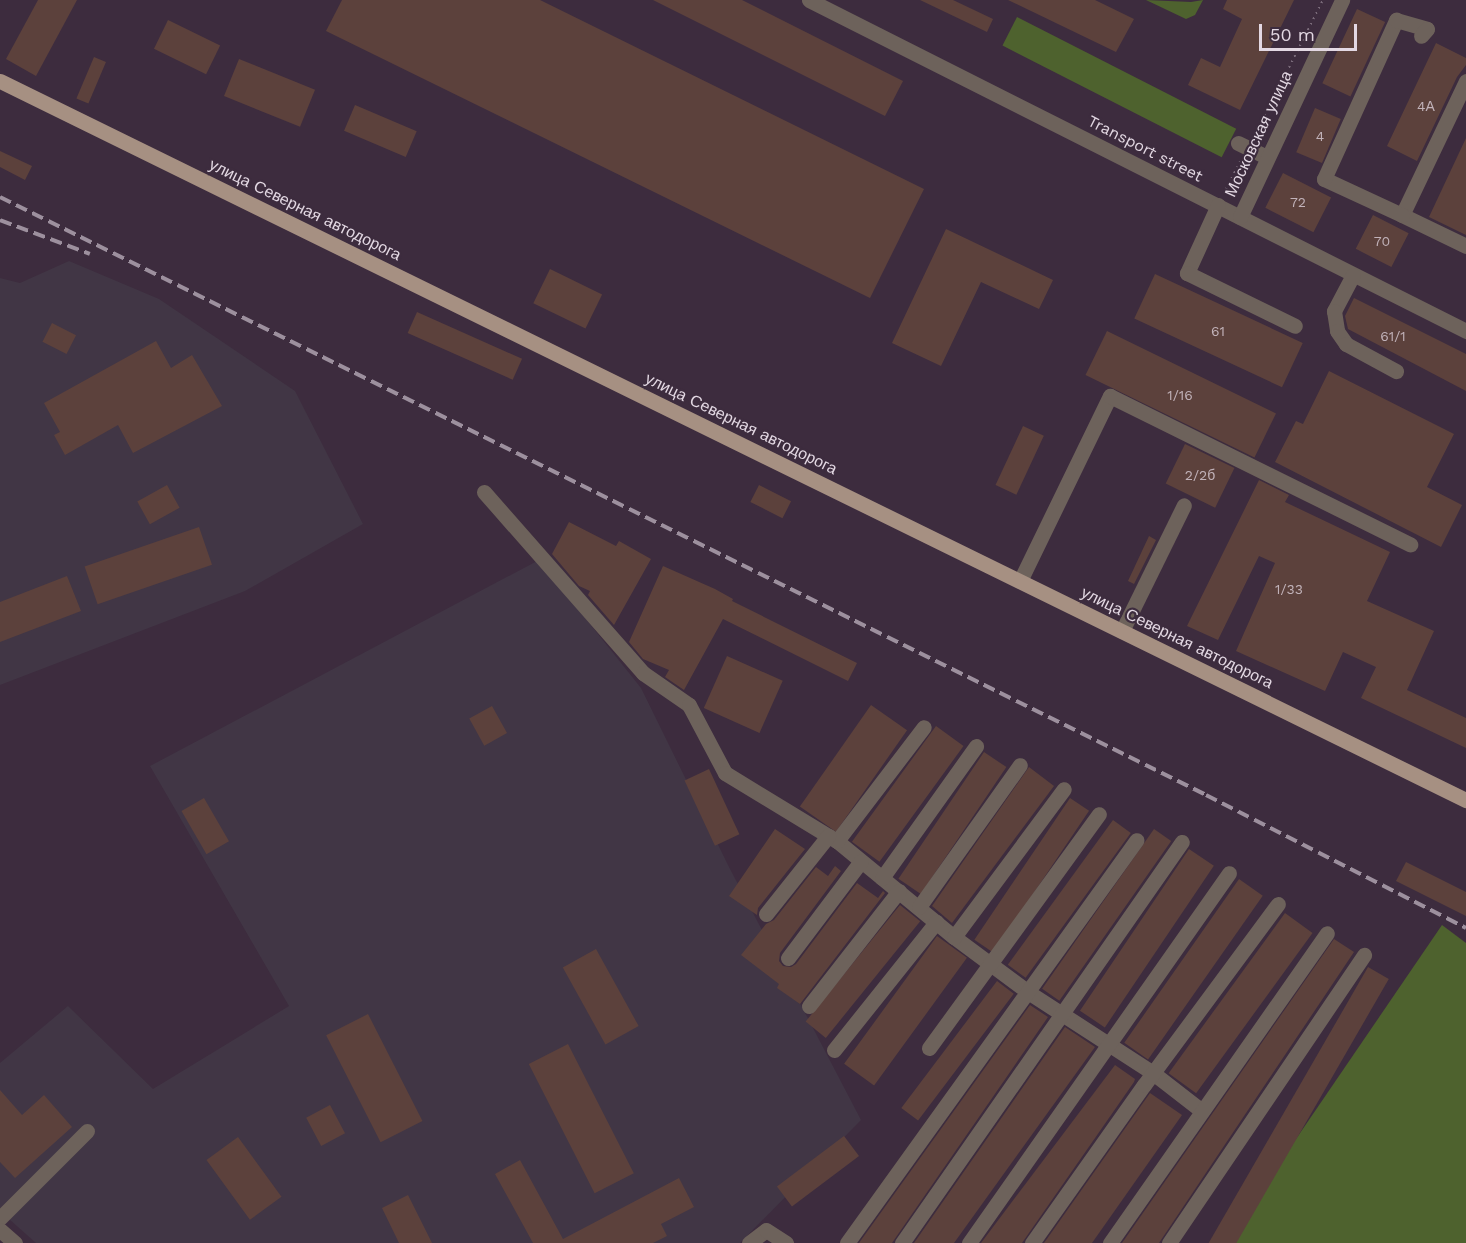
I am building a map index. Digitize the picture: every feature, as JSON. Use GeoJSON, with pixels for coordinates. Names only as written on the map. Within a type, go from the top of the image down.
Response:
{"type":"FeatureCollection","features":[{"type":"Feature","properties":{"kind":"main road","name":"улица Северная автодорога"},"geometry":{"type":"LineString","coordinates":[[0,81],[1466,800]]}},
{"type":"Feature","properties":{"kind":"street","name":"Transport street"},"geometry":{"type":"LineString","coordinates":[[808,0],[1466,331]]}},
{"type":"Feature","properties":{"kind":"street","name":"Московская улица"},"geometry":{"type":"LineString","coordinates":[[1240,217],[1342,0]]}},
{"type":"Feature","properties":{"kind":"street"},"geometry":{"type":"LineString","coordinates":[[1422,36],[1427,29],[1396,20],[1324,178],[1466,246]]}},
{"type":"Feature","properties":{"kind":"street"},"geometry":{"type":"LineString","coordinates":[[1402,215],[1466,81]]}},
{"type":"Feature","properties":{"kind":"street"},"geometry":{"type":"LineString","coordinates":[[1243,146],[1268,157]]}},
{"type":"Feature","properties":{"kind":"street"},"geometry":{"type":"LineString","coordinates":[[1218,206],[1187,273],[1295,326]]}},
{"type":"Feature","properties":{"kind":"street"},"geometry":{"type":"LineString","coordinates":[[1353,275],[1334,311],[1337,331],[1346,344],[1396,371]]}},
{"type":"Feature","properties":{"kind":"street"},"geometry":{"type":"LineString","coordinates":[[1020,580],[1110,396],[1410,544]]}},
{"type":"Feature","properties":{"kind":"street"},"geometry":{"type":"LineString","coordinates":[[484,492],[642,673],[689,705],[725,773],[832,839],[954,937],[1059,1015],[1153,1073],[1202,1112]]}},
{"type":"Feature","properties":{"kind":"street"},"geometry":{"type":"LineString","coordinates":[[1122,631],[1184,505]]}},
{"type":"Feature","properties":{"kind":"street"},"geometry":{"type":"LineString","coordinates":[[765,914],[832,839],[924,727]]}},
{"type":"Feature","properties":{"kind":"street"},"geometry":{"type":"LineString","coordinates":[[882,878],[976,746]]}},
{"type":"Feature","properties":{"kind":"street"},"geometry":{"type":"LineString","coordinates":[[919,907],[1020,765]]}},
{"type":"Feature","properties":{"kind":"street"},"geometry":{"type":"LineString","coordinates":[[954,937],[1064,789]]}},
{"type":"Feature","properties":{"kind":"street"},"geometry":{"type":"LineString","coordinates":[[929,1048],[1099,814]]}},
{"type":"Feature","properties":{"kind":"street"},"geometry":{"type":"LineString","coordinates":[[847,1243],[1137,840]]}},
{"type":"Feature","properties":{"kind":"street"},"geometry":{"type":"LineString","coordinates":[[902,1243],[1059,1015],[1182,842]]}},
{"type":"Feature","properties":{"kind":"street"},"geometry":{"type":"LineString","coordinates":[[788,958],[861,861]]}},
{"type":"Feature","properties":{"kind":"street"},"geometry":{"type":"LineString","coordinates":[[969,1243],[1229,873]]}},
{"type":"Feature","properties":{"kind":"street"},"geometry":{"type":"LineString","coordinates":[[810,1006],[899,891]]}},
{"type":"Feature","properties":{"kind":"street"},"geometry":{"type":"LineString","coordinates":[[1032,1243],[1153,1073],[1278,904]]}},
{"type":"Feature","properties":{"kind":"street"},"geometry":{"type":"LineString","coordinates":[[834,1050],[936,922]]}},
{"type":"Feature","properties":{"kind":"street"},"geometry":{"type":"LineString","coordinates":[[1110,1243],[1328,933]]}},
{"type":"Feature","properties":{"kind":"street"},"geometry":{"type":"LineString","coordinates":[[1169,1243],[1364,955]]}},
{"type":"Feature","properties":{"kind":"street"},"geometry":{"type":"LineString","coordinates":[[0,1218],[87,1131]]}},
{"type":"Feature","properties":{"kind":"street"},"geometry":{"type":"LineString","coordinates":[[0,1230],[15,1243]]}},
{"type":"Feature","properties":{"kind":"street"},"geometry":{"type":"LineString","coordinates":[[749,1243],[766,1230],[786,1243]]}},
{"type":"Feature","properties":{"kind":"path"},"geometry":{"type":"LineString","coordinates":[[1226,189],[1243,146],[1323,0]]}},
{"type":"Feature","properties":{"kind":"shaded area"},"geometry":{"type":"Polygon","coordinates":[[[69,261],[159,299],[295,391],[363,524],[245,591],[0,685],[0,278],[20,283],[69,261]]]}},
{"type":"Feature","properties":{"kind":"shaded area"},"geometry":{"type":"Polygon","coordinates":[[[539,560],[641,688],[729,867],[861,1120],[740,1243],[36,1243],[0,1211],[0,1063],[68,1006],[153,1089],[289,1006],[150,766],[539,560]]]}},
{"type":"Feature","properties":{"kind":"green space"},"geometry":{"type":"Polygon","coordinates":[[[1146,0],[1191,2],[1203,0],[1195,15],[1186,19],[1146,0]]]}},
{"type":"Feature","properties":{"kind":"green space"},"geometry":{"type":"Polygon","coordinates":[[[1017,17],[1236,129],[1222,157],[1002,46],[1017,17]]]}},
{"type":"Feature","properties":{"kind":"green space"},"geometry":{"type":"Polygon","coordinates":[[[1442,925],[1466,943],[1466,1243],[1225,1243],[1442,925]]]}},
{"type":"Feature","properties":{"kind":"building"},"geometry":{"type":"Polygon","coordinates":[[[38,0],[77,0],[36,76],[6,59],[38,0]]]}},
{"type":"Feature","properties":{"kind":"building"},"geometry":{"type":"Polygon","coordinates":[[[342,0],[540,0],[924,189],[870,298],[326,31],[342,0]]]}},
{"type":"Feature","properties":{"kind":"building"},"geometry":{"type":"Polygon","coordinates":[[[653,0],[742,0],[903,81],[885,116],[653,0]]]}},
{"type":"Feature","properties":{"kind":"building"},"geometry":{"type":"Polygon","coordinates":[[[920,0],[953,0],[993,19],[987,32],[920,0]]]}},
{"type":"Feature","properties":{"kind":"building"},"geometry":{"type":"Polygon","coordinates":[[[1008,0],[1095,0],[1134,19],[1116,52],[1008,0]]]}},
{"type":"Feature","properties":{"kind":"building"},"geometry":{"type":"Polygon","coordinates":[[[1227,0],[1294,0],[1240,110],[1188,85],[1201,58],[1220,67],[1242,19],[1223,9],[1227,0]]]}},
{"type":"Feature","properties":{"kind":"building"},"geometry":{"type":"Polygon","coordinates":[[[1357,9],[1385,22],[1350,96],[1322,83],[1357,9]]]}},
{"type":"Feature","properties":{"kind":"building"},"geometry":{"type":"Polygon","coordinates":[[[168,20],[220,45],[206,74],[154,49],[168,20]]]}},
{"type":"Feature","properties":{"kind":"building"},"geometry":{"type":"Polygon","coordinates":[[[1436,43],[1466,58],[1466,65],[1457,77],[1417,161],[1387,146],[1436,43]]]}},
{"type":"Feature","properties":{"kind":"building"},"geometry":{"type":"Polygon","coordinates":[[[94,57],[106,62],[88,104],[76,98],[94,57]]]}},
{"type":"Feature","properties":{"kind":"building"},"geometry":{"type":"Polygon","coordinates":[[[239,59],[315,90],[300,127],[224,96],[239,59]]]}},
{"type":"Feature","properties":{"kind":"building"},"geometry":{"type":"Polygon","coordinates":[[[355,105],[417,131],[406,157],[344,131],[355,105]]]}},
{"type":"Feature","properties":{"kind":"building"},"geometry":{"type":"Polygon","coordinates":[[[1315,108],[1341,119],[1322,163],[1296,152],[1315,108]]]}},
{"type":"Feature","properties":{"kind":"building"},"geometry":{"type":"Polygon","coordinates":[[[1466,138],[1466,235],[1429,217],[1466,138]]]}},
{"type":"Feature","properties":{"kind":"building"},"geometry":{"type":"Polygon","coordinates":[[[0,151],[32,166],[25,180],[0,167],[0,151]]]}},
{"type":"Feature","properties":{"kind":"building"},"geometry":{"type":"Polygon","coordinates":[[[1283,173],[1331,198],[1313,232],[1265,208],[1283,173]]]}},
{"type":"Feature","properties":{"kind":"building"},"geometry":{"type":"Polygon","coordinates":[[[1373,215],[1409,233],[1391,267],[1356,249],[1373,215]]]}},
{"type":"Feature","properties":{"kind":"building"},"geometry":{"type":"Polygon","coordinates":[[[946,229],[1053,280],[1039,309],[981,282],[941,366],[892,343],[946,229]]]}},
{"type":"Feature","properties":{"kind":"building"},"geometry":{"type":"Polygon","coordinates":[[[550,269],[602,294],[585,329],[533,303],[550,269]]]}},
{"type":"Feature","properties":{"kind":"building"},"geometry":{"type":"Polygon","coordinates":[[[1155,274],[1303,343],[1282,387],[1134,318],[1155,274]]]}},
{"type":"Feature","properties":{"kind":"building"},"geometry":{"type":"Polygon","coordinates":[[[1354,298],[1466,354],[1466,391],[1348,329],[1345,316],[1354,298]]]}},
{"type":"Feature","properties":{"kind":"building"},"geometry":{"type":"Polygon","coordinates":[[[417,312],[522,359],[513,380],[408,333],[417,312]]]}},
{"type":"Feature","properties":{"kind":"building"},"geometry":{"type":"Polygon","coordinates":[[[52,323],[76,335],[67,354],[42,342],[52,323]]]}},
{"type":"Feature","properties":{"kind":"building"},"geometry":{"type":"Polygon","coordinates":[[[1107,331],[1276,413],[1254,457],[1086,375],[1107,331]]]}},
{"type":"Feature","properties":{"kind":"building"},"geometry":{"type":"Polygon","coordinates":[[[156,341],[171,368],[192,355],[222,406],[133,453],[118,425],[65,455],[54,435],[60,432],[44,403],[156,341]]]}},
{"type":"Feature","properties":{"kind":"building"},"geometry":{"type":"Polygon","coordinates":[[[1329,371],[1454,434],[1427,487],[1462,505],[1441,547],[1275,462],[1296,421],[1303,424],[1329,371]]]}},
{"type":"Feature","properties":{"kind":"building"},"geometry":{"type":"Polygon","coordinates":[[[1023,426],[1044,436],[1016,495],[996,485],[1023,426]]]}},
{"type":"Feature","properties":{"kind":"building"},"geometry":{"type":"Polygon","coordinates":[[[1185,444],[1234,468],[1215,508],[1166,484],[1185,444]]]}},
{"type":"Feature","properties":{"kind":"building"},"geometry":{"type":"Polygon","coordinates":[[[1259,480],[1289,495],[1285,502],[1390,552],[1367,601],[1434,631],[1407,690],[1466,718],[1466,748],[1361,698],[1376,667],[1343,652],[1325,691],[1236,651],[1275,563],[1259,556],[1218,640],[1187,626],[1259,480]]]}},
{"type":"Feature","properties":{"kind":"building"},"geometry":{"type":"Polygon","coordinates":[[[167,485],[180,508],[150,524],[137,501],[167,485]]]}},
{"type":"Feature","properties":{"kind":"building"},"geometry":{"type":"Polygon","coordinates":[[[759,485],[791,501],[782,518],[750,502],[759,485]]]}},
{"type":"Feature","properties":{"kind":"building"},"geometry":{"type":"Polygon","coordinates":[[[569,522],[616,546],[619,541],[651,559],[614,625],[588,595],[590,591],[579,586],[552,554],[569,522]]]}},
{"type":"Feature","properties":{"kind":"building"},"geometry":{"type":"Polygon","coordinates":[[[199,527],[212,565],[98,604],[85,566],[199,527]]]}},
{"type":"Feature","properties":{"kind":"building"},"geometry":{"type":"Polygon","coordinates":[[[1149,536],[1156,540],[1134,584],[1128,581],[1149,536]]]}},
{"type":"Feature","properties":{"kind":"building"},"geometry":{"type":"Polygon","coordinates":[[[663,566],[715,589],[733,599],[732,601],[857,663],[848,681],[723,619],[684,690],[665,677],[669,670],[643,659],[629,642],[663,566]]]}},
{"type":"Feature","properties":{"kind":"building"},"geometry":{"type":"Polygon","coordinates":[[[67,576],[81,611],[0,642],[0,602],[67,576]]]}},
{"type":"Feature","properties":{"kind":"building"},"geometry":{"type":"Polygon","coordinates":[[[727,656],[783,681],[760,733],[704,708],[727,656]]]}},
{"type":"Feature","properties":{"kind":"building"},"geometry":{"type":"Polygon","coordinates":[[[871,705],[907,730],[836,832],[800,807],[871,705]]]}},
{"type":"Feature","properties":{"kind":"building"},"geometry":{"type":"Polygon","coordinates":[[[492,706],[507,733],[484,746],[469,719],[492,706]]]}},
{"type":"Feature","properties":{"kind":"building"},"geometry":{"type":"Polygon","coordinates":[[[936,726],[964,746],[879,862],[852,842],[936,726]]]}},
{"type":"Feature","properties":{"kind":"building"},"geometry":{"type":"Polygon","coordinates":[[[984,752],[1006,767],[921,894],[898,879],[984,752]]]}},
{"type":"Feature","properties":{"kind":"building"},"geometry":{"type":"Polygon","coordinates":[[[1029,767],[1054,786],[952,923],[932,906],[1029,767]]]}},
{"type":"Feature","properties":{"kind":"building"},"geometry":{"type":"Polygon","coordinates":[[[709,769],[739,834],[715,846],[685,780],[709,769]]]}},
{"type":"Feature","properties":{"kind":"building"},"geometry":{"type":"Polygon","coordinates":[[[204,798],[229,841],[206,854],[181,811],[204,798]]]}},
{"type":"Feature","properties":{"kind":"building"},"geometry":{"type":"Polygon","coordinates":[[[1070,798],[1089,811],[993,953],[974,940],[1070,798]]]}},
{"type":"Feature","properties":{"kind":"building"},"geometry":{"type":"Polygon","coordinates":[[[1113,820],[1131,833],[1026,978],[1008,965],[1113,820]]]}},
{"type":"Feature","properties":{"kind":"building"},"geometry":{"type":"Polygon","coordinates":[[[775,829],[805,849],[758,908],[757,915],[729,896],[775,829]]]}},
{"type":"Feature","properties":{"kind":"building"},"geometry":{"type":"Polygon","coordinates":[[[1154,829],[1171,841],[1059,1001],[1042,989],[1154,829]]]}},
{"type":"Feature","properties":{"kind":"building"},"geometry":{"type":"Polygon","coordinates":[[[1189,849],[1214,866],[1105,1027],[1080,1011],[1189,849]]]}},
{"type":"Feature","properties":{"kind":"building"},"geometry":{"type":"Polygon","coordinates":[[[1406,862],[1466,892],[1466,916],[1396,881],[1406,862]]]}},
{"type":"Feature","properties":{"kind":"building"},"geometry":{"type":"Polygon","coordinates":[[[835,866],[841,871],[780,953],[779,961],[783,966],[791,967],[796,964],[857,883],[878,898],[883,891],[885,893],[800,1004],[777,988],[779,984],[741,955],[766,924],[774,920],[816,867],[828,876],[835,866]]]}},
{"type":"Feature","properties":{"kind":"building"},"geometry":{"type":"Polygon","coordinates":[[[1239,879],[1263,896],[1148,1059],[1124,1043],[1239,879]]]}},
{"type":"Feature","properties":{"kind":"building"},"geometry":{"type":"Polygon","coordinates":[[[900,905],[920,921],[826,1038],[806,1022],[900,905]]]}},
{"type":"Feature","properties":{"kind":"building"},"geometry":{"type":"Polygon","coordinates":[[[1285,913],[1313,933],[1196,1093],[1169,1073],[1285,913]]]}},
{"type":"Feature","properties":{"kind":"building"},"geometry":{"type":"Polygon","coordinates":[[[937,936],[967,958],[874,1086],[844,1064],[937,936]]]}},
{"type":"Feature","properties":{"kind":"building"},"geometry":{"type":"Polygon","coordinates":[[[1334,939],[1354,952],[1159,1243],[1122,1243],[1334,939]]]}},
{"type":"Feature","properties":{"kind":"building"},"geometry":{"type":"Polygon","coordinates":[[[596,949],[639,1026],[605,1044],[563,967],[596,949]]]}},
{"type":"Feature","properties":{"kind":"building"},"geometry":{"type":"Polygon","coordinates":[[[1368,967],[1389,979],[1236,1243],[1209,1243],[1368,967]]]}},
{"type":"Feature","properties":{"kind":"building"},"geometry":{"type":"Polygon","coordinates":[[[997,981],[1014,994],[918,1121],[901,1108],[997,981]]]}},
{"type":"Feature","properties":{"kind":"building"},"geometry":{"type":"Polygon","coordinates":[[[1030,1005],[1048,1017],[892,1243],[859,1243],[1030,1005]]]}},
{"type":"Feature","properties":{"kind":"building"},"geometry":{"type":"Polygon","coordinates":[[[368,1014],[422,1121],[381,1142],[326,1035],[368,1014]]]}},
{"type":"Feature","properties":{"kind":"building"},"geometry":{"type":"Polygon","coordinates":[[[1065,1027],[1095,1047],[954,1243],[914,1243],[1065,1027]]]}},
{"type":"Feature","properties":{"kind":"building"},"geometry":{"type":"Polygon","coordinates":[[[568,1044],[634,1173],[595,1193],[529,1064],[568,1044]]]}},
{"type":"Feature","properties":{"kind":"building"},"geometry":{"type":"Polygon","coordinates":[[[1115,1065],[1135,1079],[1134,1082],[1022,1243],[981,1243],[1115,1065]]]}},
{"type":"Feature","properties":{"kind":"building"},"geometry":{"type":"Polygon","coordinates":[[[0,1090],[22,1115],[44,1095],[72,1127],[15,1178],[0,1162],[0,1090]]]}},
{"type":"Feature","properties":{"kind":"building"},"geometry":{"type":"Polygon","coordinates":[[[1150,1093],[1182,1115],[1092,1243],[1044,1243],[1150,1093]]]}},
{"type":"Feature","properties":{"kind":"building"},"geometry":{"type":"Polygon","coordinates":[[[330,1105],[345,1133],[321,1146],[306,1118],[330,1105]]]}},
{"type":"Feature","properties":{"kind":"building"},"geometry":{"type":"Polygon","coordinates":[[[844,1136],[859,1156],[792,1207],[777,1187],[844,1136]]]}},
{"type":"Feature","properties":{"kind":"building"},"geometry":{"type":"Polygon","coordinates":[[[238,1137],[281,1197],[250,1220],[206,1160],[238,1137]]]}},
{"type":"Feature","properties":{"kind":"building"},"geometry":{"type":"Polygon","coordinates":[[[520,1160],[563,1239],[679,1178],[694,1207],[661,1224],[667,1236],[653,1243],[533,1243],[495,1174],[520,1160]]]}},
{"type":"Feature","properties":{"kind":"building"},"geometry":{"type":"Polygon","coordinates":[[[408,1195],[432,1243],[399,1243],[382,1208],[408,1195]]]}},
{"type":"Feature","properties":{"kind":"railway"},"geometry":{"type":"LineString","coordinates":[[0,197],[1206,795],[1466,928]]}},
{"type":"Feature","properties":{"kind":"railway"},"geometry":{"type":"LineString","coordinates":[[0,220],[90,254]]}}]}
